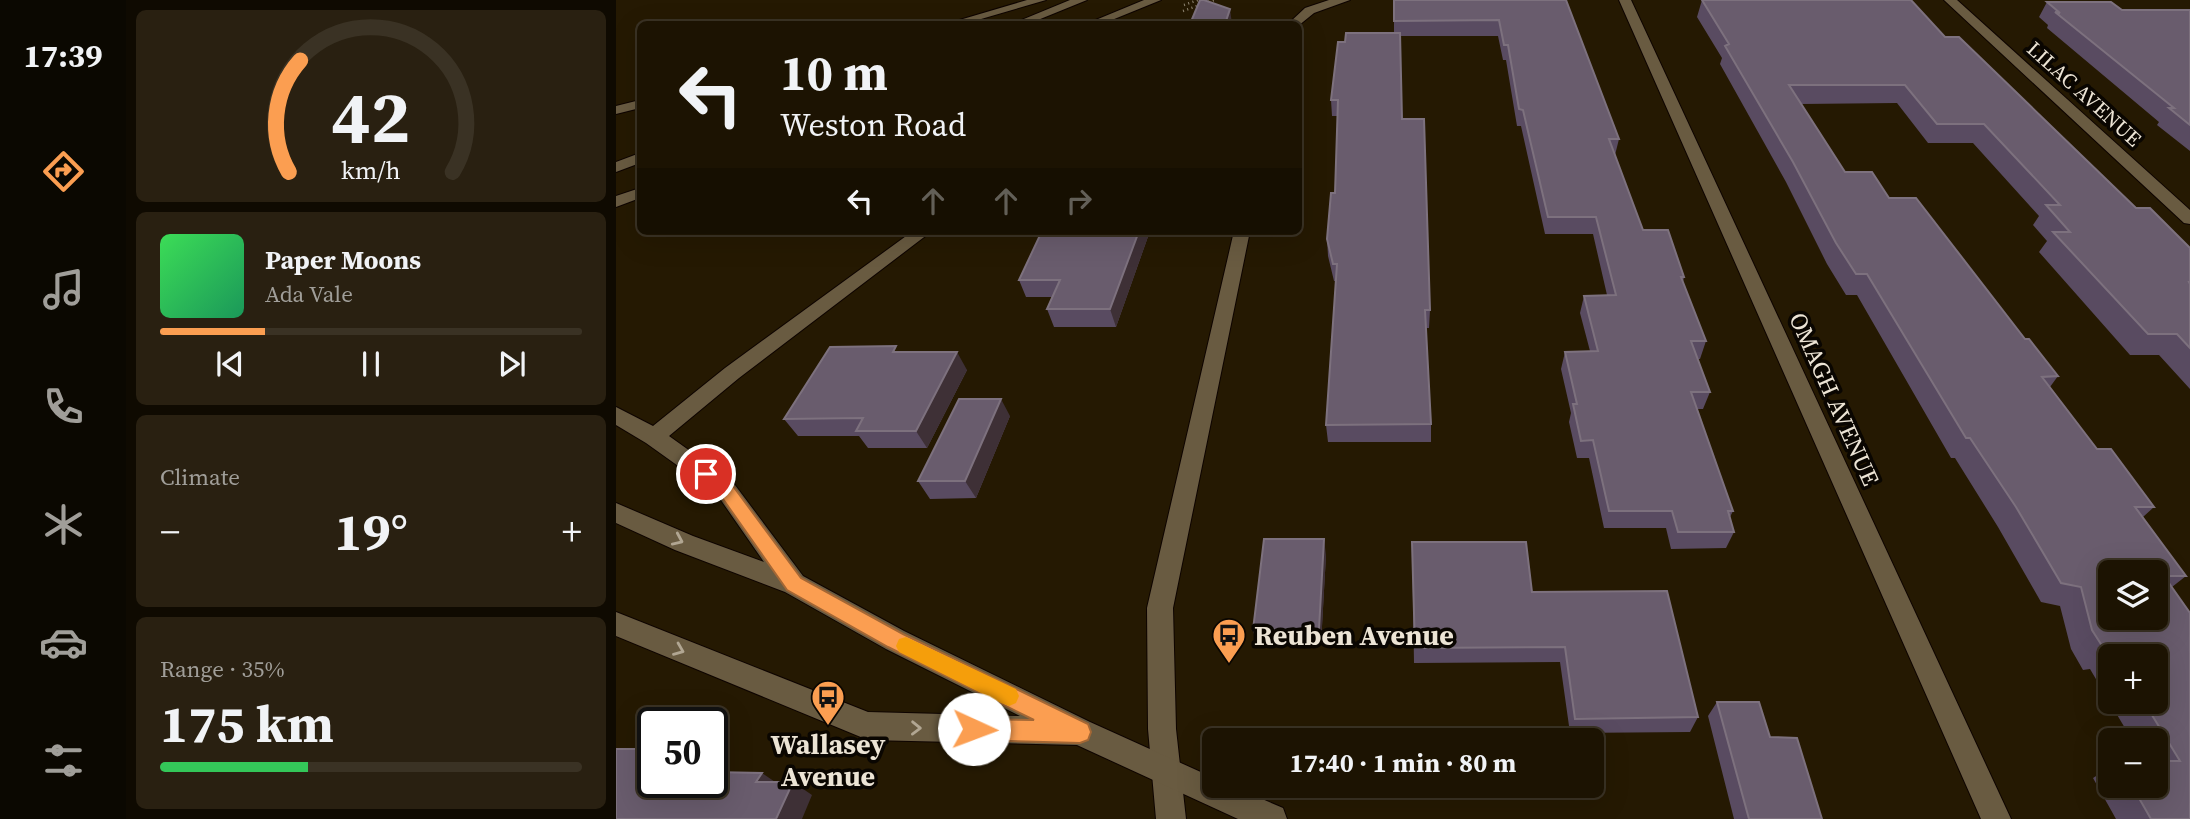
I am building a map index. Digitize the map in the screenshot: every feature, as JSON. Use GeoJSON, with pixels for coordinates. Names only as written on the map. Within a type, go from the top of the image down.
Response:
{"type":"FeatureCollection","features":[{"type":"Feature","properties":{"kind":"street"},"geometry":{"type":"LineString","coordinates":[[963,21],[1040,0]]}},
{"type":"Feature","properties":{"kind":"street"},"geometry":{"type":"LineString","coordinates":[[1026,21],[1080,0]]}},
{"type":"Feature","properties":{"kind":"street"},"geometry":{"type":"LineString","coordinates":[[1100,21],[1155,0]]}},
{"type":"Feature","properties":{"kind":"street"},"geometry":{"type":"LineString","coordinates":[[1297,20],[1324,4],[1344,0]]}},
{"type":"Feature","properties":{"kind":"street","name":"OMAGH AVENUE"},"geometry":{"type":"LineString","coordinates":[[1625,0],[1996,819]]}},
{"type":"Feature","properties":{"kind":"street","name":"LILAC AVENUE"},"geometry":{"type":"LineString","coordinates":[[1950,0],[2190,219]]}},
{"type":"Feature","properties":{"kind":"street"},"geometry":{"type":"LineString","coordinates":[[616,110],[637,105]]}},
{"type":"Feature","properties":{"kind":"street"},"geometry":{"type":"LineString","coordinates":[[616,167],[637,159]]}},
{"type":"Feature","properties":{"kind":"street"},"geometry":{"type":"LineString","coordinates":[[616,202],[637,194]]}},
{"type":"Feature","properties":{"kind":"street"},"geometry":{"type":"LineString","coordinates":[[653,437],[732,373],[919,235]]}},
{"type":"Feature","properties":{"kind":"street"},"geometry":{"type":"LineString","coordinates":[[1171,819],[1162,729],[1160,608],[1241,235]]}},
{"type":"Feature","properties":{"kind":"street"},"geometry":{"type":"LineString","coordinates":[[616,415],[653,437],[724,487],[794,584]]}},
{"type":"Feature","properties":{"kind":"street"},"geometry":{"type":"LineString","coordinates":[[616,512],[684,543],[794,584],[895,640],[1080,732],[1272,819]]}},
{"type":"Feature","properties":{"kind":"street"},"geometry":{"type":"LineString","coordinates":[[616,624],[868,726],[1080,732]]}},
{"type":"Feature","properties":{"kind":"building"},"geometry":{"type":"Polygon","coordinates":[[[1200,0],[1230,9],[1226,21],[1191,21],[1200,0]]]}},
{"type":"Feature","properties":{"kind":"building"},"geometry":{"type":"Polygon","coordinates":[[[1394,0],[1566,0],[1619,139],[1609,139],[1643,230],[1668,230],[1684,277],[1681,277],[1706,341],[1691,341],[1710,392],[1691,392],[1733,511],[1728,511],[1734,532],[1678,532],[1672,511],[1609,511],[1593,440],[1581,441],[1573,404],[1577,404],[1565,352],[1598,351],[1584,296],[1616,295],[1596,217],[1548,217],[1523,110],[1519,109],[1508,45],[1504,45],[1499,20],[1394,21],[1394,0]]]}},
{"type":"Feature","properties":{"kind":"building"},"geometry":{"type":"Polygon","coordinates":[[[1702,0],[1911,0],[1945,37],[1959,37],[2136,208],[2150,208],[2190,248],[2190,348],[2177,334],[2148,334],[2053,232],[2070,232],[2046,205],[2060,205],[1984,124],[1937,124],[1905,85],[1789,85],[1845,172],[1872,172],[1889,198],[1916,198],[2025,339],[2029,339],[2058,376],[2042,377],[2097,449],[2111,449],[2154,507],[2135,507],[2186,576],[2168,576],[2168,560],[2098,560],[2098,630],[2168,630],[2168,582],[2190,613],[2190,819],[2151,819],[2139,798],[2168,798],[2168,761],[2180,761],[2168,741],[2168,728],[2160,728],[2151,714],[2168,714],[2168,644],[2101,644],[2092,630],[2081,587],[2061,583],[2016,507],[1970,438],[1966,438],[1867,274],[1856,274],[1725,46],[1729,44],[1702,0]]]}},
{"type":"Feature","properties":{"kind":"building"},"geometry":{"type":"Polygon","coordinates":[[[2047,2],[2111,2],[2122,10],[2190,10],[2190,125],[2169,108],[2174,108],[2055,12],[2060,13],[2047,2]]]}},
{"type":"Feature","properties":{"kind":"building"},"geometry":{"type":"Polygon","coordinates":[[[1346,33],[1400,33],[1402,119],[1424,119],[1430,310],[1425,310],[1431,424],[1326,425],[1337,264],[1333,264],[1327,239],[1331,193],[1335,193],[1338,100],[1331,100],[1338,42],[1345,42],[1346,33]]]}},
{"type":"Feature","properties":{"kind":"building"},"geometry":{"type":"Polygon","coordinates":[[[1040,235],[1138,235],[1110,309],[1047,309],[1060,280],[1019,280],[1040,235]]]}},
{"type":"Feature","properties":{"kind":"building"},"geometry":{"type":"Polygon","coordinates":[[[896,346],[893,352],[957,352],[916,431],[856,431],[863,418],[784,419],[830,347],[896,346]]]}},
{"type":"Feature","properties":{"kind":"building"},"geometry":{"type":"Polygon","coordinates":[[[959,399],[1001,399],[965,481],[918,481],[959,399]]]}},
{"type":"Feature","properties":{"kind":"building"},"geometry":{"type":"Polygon","coordinates":[[[1264,539],[1324,539],[1319,629],[1253,630],[1264,539]]]}},
{"type":"Feature","properties":{"kind":"building"},"geometry":{"type":"Polygon","coordinates":[[[1412,542],[1526,542],[1532,592],[1667,591],[1698,717],[1575,719],[1565,647],[1415,648],[1412,542]]]}},
{"type":"Feature","properties":{"kind":"building"},"geometry":{"type":"Polygon","coordinates":[[[1717,702],[1759,702],[1770,737],[1797,738],[1822,819],[1749,819],[1717,702]]]}},
{"type":"Feature","properties":{"kind":"building"},"geometry":{"type":"Polygon","coordinates":[[[616,749],[637,749],[637,798],[728,798],[728,772],[762,773],[756,782],[793,782],[776,819],[616,819],[616,749]]]}},
{"type":"Feature","properties":{"kind":"slow traffic"},"geometry":{"type":"LineString","coordinates":[[906,646],[1009,696]]}},
{"type":"Feature","properties":{"kind":"place","name":"Reuben Avenue"},"geometry":{"type":"Point","coordinates":[1229,665]}},
{"type":"Feature","properties":{"kind":"place","name":"Wallasey Avenue"},"geometry":{"type":"Point","coordinates":[828,727]}},
{"type":"Feature","properties":{"kind":"route"},"geometry":{"type":"LineString","coordinates":[[706,474],[724,487],[794,584],[895,640],[1080,732],[974,729]]}}]}
